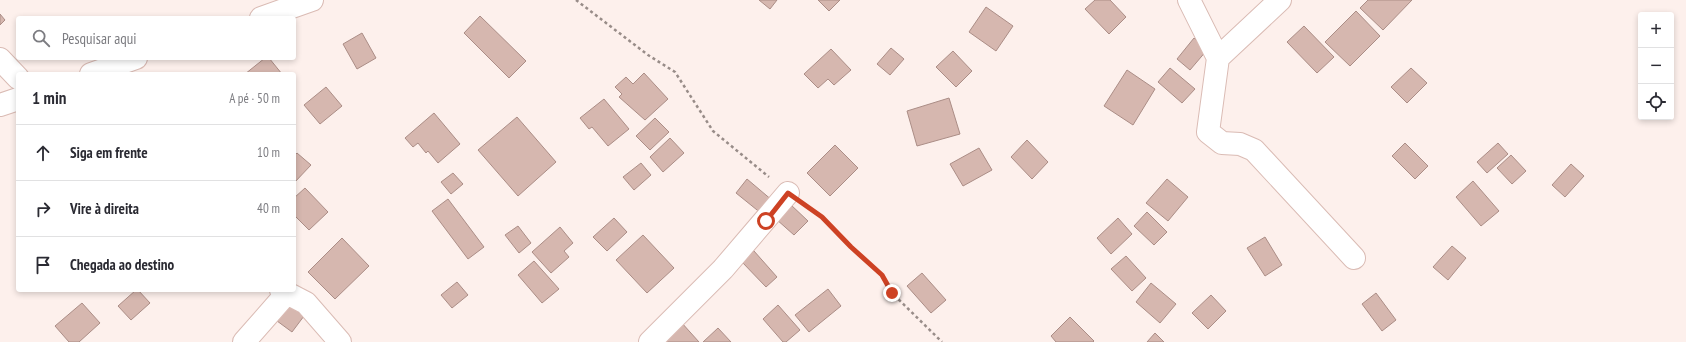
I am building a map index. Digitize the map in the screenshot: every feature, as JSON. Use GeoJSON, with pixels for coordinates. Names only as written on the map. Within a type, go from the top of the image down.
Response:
{"type":"FeatureCollection","features":[{"type":"Feature","properties":{"kind":"street"},"geometry":{"type":"LineString","coordinates":[[267,16],[312,0]]}},
{"type":"Feature","properties":{"kind":"street"},"geometry":{"type":"LineString","coordinates":[[1189,0],[1218,58],[1208,132],[1222,143],[1240,144],[1254,150],[1354,258]]}},
{"type":"Feature","properties":{"kind":"street"},"geometry":{"type":"LineString","coordinates":[[1218,58],[1280,0]]}},
{"type":"Feature","properties":{"kind":"street"},"geometry":{"type":"LineString","coordinates":[[0,59],[16,76]]}},
{"type":"Feature","properties":{"kind":"street"},"geometry":{"type":"LineString","coordinates":[[97,72],[130,60]]}},
{"type":"Feature","properties":{"kind":"street"},"geometry":{"type":"LineString","coordinates":[[0,105],[16,100]]}},
{"type":"Feature","properties":{"kind":"street"},"geometry":{"type":"LineString","coordinates":[[650,342],[723,269],[788,193]]}},
{"type":"Feature","properties":{"kind":"street"},"geometry":{"type":"LineString","coordinates":[[244,342],[283,292]]}},
{"type":"Feature","properties":{"kind":"street"},"geometry":{"type":"LineString","coordinates":[[286,292],[306,304],[340,342]]}},
{"type":"Feature","properties":{"kind":"path"},"geometry":{"type":"LineString","coordinates":[[576,0],[648,55],[675,72],[713,131],[788,193],[822,217],[851,247],[882,275],[892,293],[942,342]]}},
{"type":"Feature","properties":{"kind":"building"},"geometry":{"type":"Polygon","coordinates":[[[759,0],[777,0],[770,9],[759,0]]]}},
{"type":"Feature","properties":{"kind":"building"},"geometry":{"type":"Polygon","coordinates":[[[818,0],[840,0],[829,11],[818,0]]]}},
{"type":"Feature","properties":{"kind":"building"},"geometry":{"type":"Polygon","coordinates":[[[1095,0],[1110,0],[1126,17],[1109,34],[1085,9],[1095,0]]]}},
{"type":"Feature","properties":{"kind":"building"},"geometry":{"type":"Polygon","coordinates":[[[1368,0],[1412,0],[1383,30],[1360,8],[1368,0]]]}},
{"type":"Feature","properties":{"kind":"building"},"geometry":{"type":"Polygon","coordinates":[[[986,7],[1013,26],[996,51],[969,32],[986,7]]]}},
{"type":"Feature","properties":{"kind":"building"},"geometry":{"type":"Polygon","coordinates":[[[1356,11],[1380,36],[1350,66],[1325,42],[1356,11]]]}},
{"type":"Feature","properties":{"kind":"building"},"geometry":{"type":"Polygon","coordinates":[[[0,14],[5,20],[0,25],[0,14]]]}},
{"type":"Feature","properties":{"kind":"building"},"geometry":{"type":"Polygon","coordinates":[[[480,16],[526,61],[509,78],[464,33],[480,16]]]}},
{"type":"Feature","properties":{"kind":"building"},"geometry":{"type":"Polygon","coordinates":[[[1304,26],[1334,57],[1317,73],[1287,42],[1304,26]]]}},
{"type":"Feature","properties":{"kind":"building"},"geometry":{"type":"Polygon","coordinates":[[[362,33],[376,58],[357,69],[343,44],[362,33]]]}},
{"type":"Feature","properties":{"kind":"building"},"geometry":{"type":"Polygon","coordinates":[[[1194,38],[1207,50],[1190,70],[1177,59],[1194,38]]]}},
{"type":"Feature","properties":{"kind":"building"},"geometry":{"type":"Polygon","coordinates":[[[891,48],[904,59],[890,75],[877,64],[891,48]]]}},
{"type":"Feature","properties":{"kind":"building"},"geometry":{"type":"Polygon","coordinates":[[[831,49],[851,70],[834,85],[828,79],[818,88],[804,74],[831,49]]]}},
{"type":"Feature","properties":{"kind":"building"},"geometry":{"type":"Polygon","coordinates":[[[953,51],[972,71],[956,87],[936,67],[953,51]]]}},
{"type":"Feature","properties":{"kind":"building"},"geometry":{"type":"Polygon","coordinates":[[[262,60],[271,60],[280,72],[248,72],[262,60]]]}},
{"type":"Feature","properties":{"kind":"building"},"geometry":{"type":"Polygon","coordinates":[[[1170,68],[1195,89],[1182,103],[1158,82],[1170,68]]]}},
{"type":"Feature","properties":{"kind":"building"},"geometry":{"type":"Polygon","coordinates":[[[1411,68],[1427,83],[1407,103],[1391,87],[1411,68]]]}},
{"type":"Feature","properties":{"kind":"building"},"geometry":{"type":"Polygon","coordinates":[[[1127,70],[1155,89],[1133,125],[1104,106],[1127,70]]]}},
{"type":"Feature","properties":{"kind":"building"},"geometry":{"type":"Polygon","coordinates":[[[644,73],[668,99],[645,120],[619,97],[622,94],[615,87],[626,77],[633,84],[644,73]]]}},
{"type":"Feature","properties":{"kind":"building"},"geometry":{"type":"Polygon","coordinates":[[[326,87],[342,106],[320,124],[304,105],[326,87]]]}},
{"type":"Feature","properties":{"kind":"building"},"geometry":{"type":"Polygon","coordinates":[[[949,98],[960,134],[917,146],[907,111],[949,98]]]}},
{"type":"Feature","properties":{"kind":"building"},"geometry":{"type":"Polygon","coordinates":[[[604,99],[629,129],[608,146],[592,127],[589,129],[580,118],[604,99]]]}},
{"type":"Feature","properties":{"kind":"building"},"geometry":{"type":"Polygon","coordinates":[[[434,113],[460,144],[438,163],[428,151],[426,153],[418,143],[413,147],[405,138],[434,113]]]}},
{"type":"Feature","properties":{"kind":"building"},"geometry":{"type":"Polygon","coordinates":[[[517,117],[556,162],[518,196],[478,150],[517,117]]]}},
{"type":"Feature","properties":{"kind":"building"},"geometry":{"type":"Polygon","coordinates":[[[655,118],[669,132],[650,150],[636,136],[655,118]]]}},
{"type":"Feature","properties":{"kind":"building"},"geometry":{"type":"Polygon","coordinates":[[[670,138],[684,153],[663,172],[650,157],[670,138]]]}},
{"type":"Feature","properties":{"kind":"building"},"geometry":{"type":"Polygon","coordinates":[[[1027,140],[1048,162],[1032,179],[1011,157],[1027,140]]]}},
{"type":"Feature","properties":{"kind":"building"},"geometry":{"type":"Polygon","coordinates":[[[1405,143],[1428,166],[1415,179],[1392,156],[1405,143]]]}},
{"type":"Feature","properties":{"kind":"building"},"geometry":{"type":"Polygon","coordinates":[[[1498,143],[1508,154],[1487,173],[1477,162],[1498,143]]]}},
{"type":"Feature","properties":{"kind":"building"},"geometry":{"type":"Polygon","coordinates":[[[835,145],[858,168],[830,196],[807,173],[835,145]]]}},
{"type":"Feature","properties":{"kind":"building"},"geometry":{"type":"Polygon","coordinates":[[[979,148],[992,170],[963,186],[950,164],[979,148]]]}},
{"type":"Feature","properties":{"kind":"building"},"geometry":{"type":"Polygon","coordinates":[[[297,153],[311,165],[296,181],[297,153]]]}},
{"type":"Feature","properties":{"kind":"building"},"geometry":{"type":"Polygon","coordinates":[[[1511,155],[1526,171],[1512,184],[1497,168],[1511,155]]]}},
{"type":"Feature","properties":{"kind":"building"},"geometry":{"type":"Polygon","coordinates":[[[641,163],[651,175],[634,190],[623,177],[641,163]]]}},
{"type":"Feature","properties":{"kind":"building"},"geometry":{"type":"Polygon","coordinates":[[[1571,164],[1584,176],[1565,197],[1552,185],[1571,164]]]}},
{"type":"Feature","properties":{"kind":"building"},"geometry":{"type":"Polygon","coordinates":[[[453,173],[463,184],[451,194],[441,182],[453,173]]]}},
{"type":"Feature","properties":{"kind":"building"},"geometry":{"type":"Polygon","coordinates":[[[747,179],[773,201],[762,214],[736,193],[747,179]]]}},
{"type":"Feature","properties":{"kind":"building"},"geometry":{"type":"Polygon","coordinates":[[[1167,179],[1188,197],[1168,221],[1146,203],[1167,179]]]}},
{"type":"Feature","properties":{"kind":"building"},"geometry":{"type":"Polygon","coordinates":[[[1473,181],[1499,211],[1481,226],[1456,197],[1473,181]]]}},
{"type":"Feature","properties":{"kind":"building"},"geometry":{"type":"Polygon","coordinates":[[[305,188],[328,212],[309,230],[296,217],[296,196],[305,188]]]}},
{"type":"Feature","properties":{"kind":"building"},"geometry":{"type":"Polygon","coordinates":[[[448,199],[484,247],[468,259],[432,211],[448,199]]]}},
{"type":"Feature","properties":{"kind":"building"},"geometry":{"type":"Polygon","coordinates":[[[790,204],[808,221],[794,235],[776,219],[790,204]]]}},
{"type":"Feature","properties":{"kind":"building"},"geometry":{"type":"Polygon","coordinates":[[[1147,212],[1167,232],[1154,245],[1134,226],[1147,212]]]}},
{"type":"Feature","properties":{"kind":"building"},"geometry":{"type":"Polygon","coordinates":[[[614,218],[627,232],[607,251],[593,237],[614,218]]]}},
{"type":"Feature","properties":{"kind":"building"},"geometry":{"type":"Polygon","coordinates":[[[1118,218],[1132,234],[1111,254],[1097,238],[1118,218]]]}},
{"type":"Feature","properties":{"kind":"building"},"geometry":{"type":"Polygon","coordinates":[[[518,226],[531,243],[519,253],[505,235],[518,226]]]}},
{"type":"Feature","properties":{"kind":"building"},"geometry":{"type":"Polygon","coordinates":[[[560,227],[573,243],[564,251],[569,257],[551,273],[532,252],[560,227]]]}},
{"type":"Feature","properties":{"kind":"building"},"geometry":{"type":"Polygon","coordinates":[[[643,235],[674,268],[647,293],[616,260],[643,235]]]}},
{"type":"Feature","properties":{"kind":"building"},"geometry":{"type":"Polygon","coordinates":[[[1265,237],[1282,265],[1265,276],[1247,248],[1265,237]]]}},
{"type":"Feature","properties":{"kind":"building"},"geometry":{"type":"Polygon","coordinates":[[[342,238],[369,266],[335,299],[308,272],[342,238]]]}},
{"type":"Feature","properties":{"kind":"building"},"geometry":{"type":"Polygon","coordinates":[[[1452,246],[1466,258],[1448,280],[1433,267],[1452,246]]]}},
{"type":"Feature","properties":{"kind":"building"},"geometry":{"type":"Polygon","coordinates":[[[754,251],[777,277],[766,287],[742,262],[754,251]]]}},
{"type":"Feature","properties":{"kind":"building"},"geometry":{"type":"Polygon","coordinates":[[[1126,256],[1146,278],[1132,291],[1111,269],[1126,256]]]}},
{"type":"Feature","properties":{"kind":"building"},"geometry":{"type":"Polygon","coordinates":[[[534,261],[559,289],[542,303],[518,275],[534,261]]]}},
{"type":"Feature","properties":{"kind":"building"},"geometry":{"type":"Polygon","coordinates":[[[922,273],[946,300],[931,313],[907,286],[922,273]]]}},
{"type":"Feature","properties":{"kind":"building"},"geometry":{"type":"Polygon","coordinates":[[[457,282],[468,295],[452,308],[441,295],[457,282]]]}},
{"type":"Feature","properties":{"kind":"building"},"geometry":{"type":"Polygon","coordinates":[[[1151,283],[1176,304],[1160,323],[1136,302],[1151,283]]]}},
{"type":"Feature","properties":{"kind":"building"},"geometry":{"type":"Polygon","coordinates":[[[828,289],[841,306],[809,332],[795,315],[828,289]]]}},
{"type":"Feature","properties":{"kind":"building"},"geometry":{"type":"Polygon","coordinates":[[[134,292],[140,292],[150,303],[131,320],[118,306],[134,292]]]}},
{"type":"Feature","properties":{"kind":"building"},"geometry":{"type":"Polygon","coordinates":[[[1376,293],[1396,320],[1382,331],[1362,304],[1376,293]]]}},
{"type":"Feature","properties":{"kind":"building"},"geometry":{"type":"Polygon","coordinates":[[[1211,295],[1226,311],[1208,329],[1192,313],[1211,295]]]}},
{"type":"Feature","properties":{"kind":"building"},"geometry":{"type":"Polygon","coordinates":[[[285,302],[304,316],[292,332],[273,318],[285,302]]]}},
{"type":"Feature","properties":{"kind":"building"},"geometry":{"type":"Polygon","coordinates":[[[82,303],[100,323],[79,342],[69,342],[55,326],[82,303]]]}},
{"type":"Feature","properties":{"kind":"building"},"geometry":{"type":"Polygon","coordinates":[[[778,305],[800,330],[786,342],[783,342],[763,319],[778,305]]]}},
{"type":"Feature","properties":{"kind":"building"},"geometry":{"type":"Polygon","coordinates":[[[1070,317],[1094,341],[1093,342],[1056,342],[1051,336],[1070,317]]]}},
{"type":"Feature","properties":{"kind":"building"},"geometry":{"type":"Polygon","coordinates":[[[681,322],[699,342],[659,342],[681,322]]]}},
{"type":"Feature","properties":{"kind":"building"},"geometry":{"type":"Polygon","coordinates":[[[718,328],[731,342],[703,342],[718,328]]]}},
{"type":"Feature","properties":{"kind":"building"},"geometry":{"type":"Polygon","coordinates":[[[1155,333],[1164,342],[1147,342],[1155,333]]]}},
{"type":"Feature","properties":{"kind":"route"},"geometry":{"type":"LineString","coordinates":[[766,221],[788,193],[822,217],[851,247],[882,275],[892,293]]}}]}
